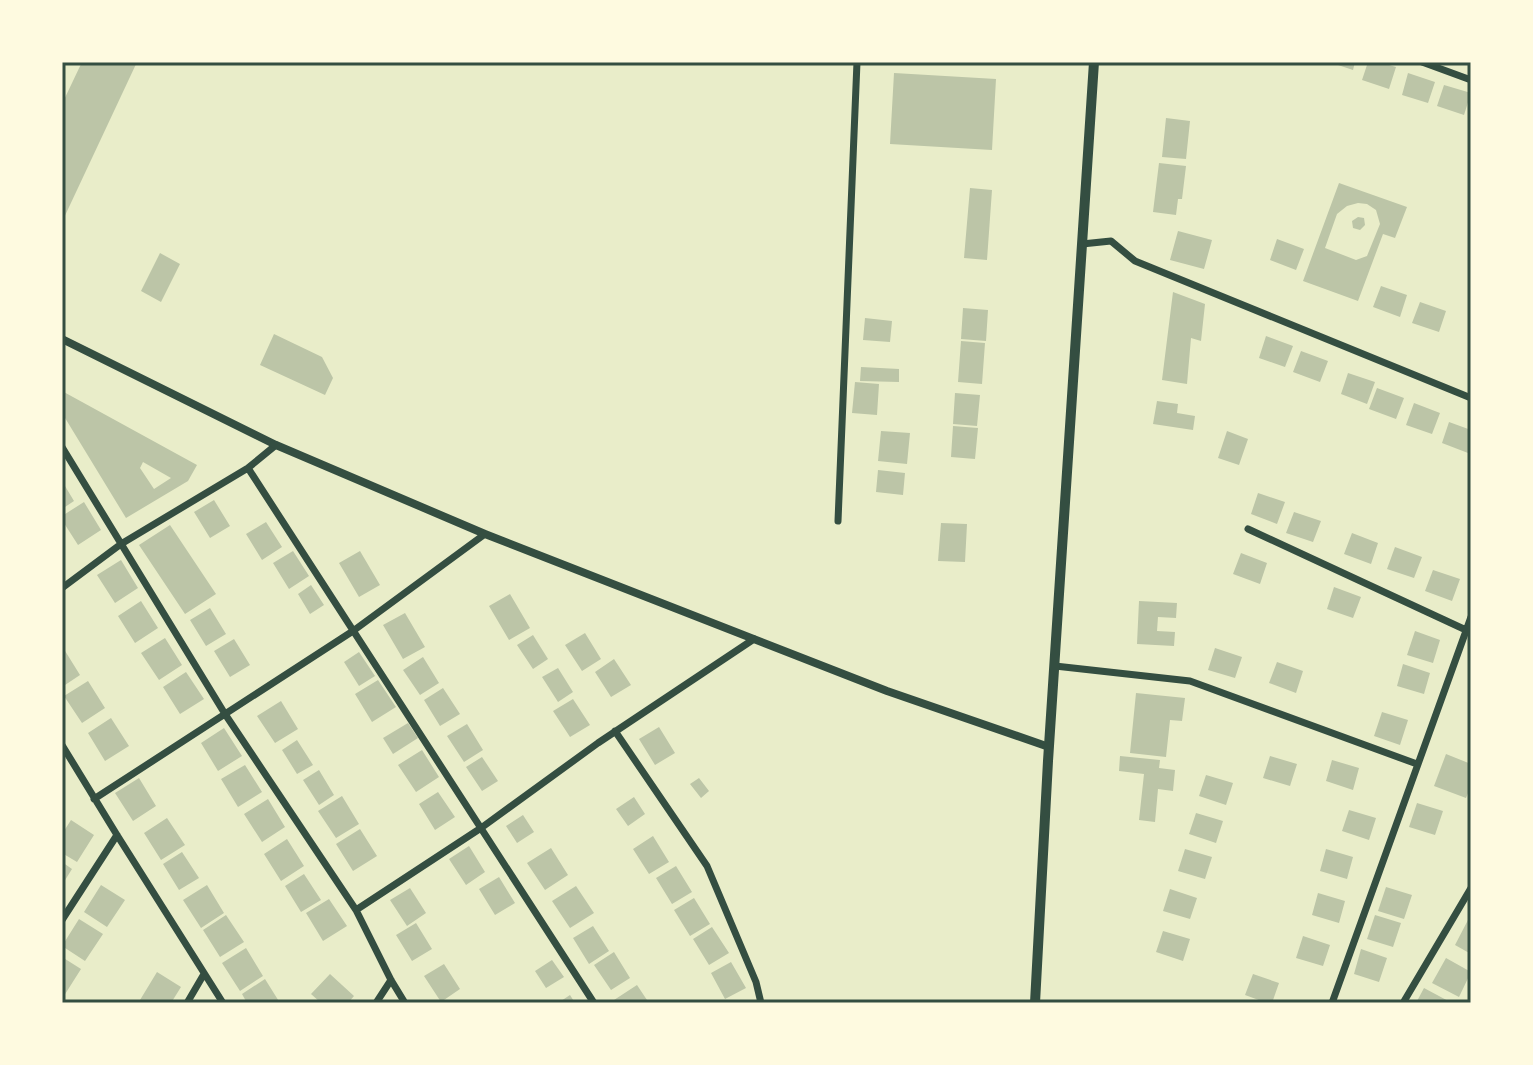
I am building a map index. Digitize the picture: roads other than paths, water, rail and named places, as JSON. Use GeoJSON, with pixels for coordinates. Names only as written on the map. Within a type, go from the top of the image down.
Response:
{"type":"FeatureCollection","features":[{"type":"Feature","properties":{"kind":"main road"},"geometry":{"type":"LineString","coordinates":[[1035,1003],[1094,62]]}},
{"type":"Feature","properties":{"kind":"street"},"geometry":{"type":"LineString","coordinates":[[838,521],[857,62]]}},
{"type":"Feature","properties":{"kind":"street"},"geometry":{"type":"LineString","coordinates":[[1422,62],[1471,80]]}},
{"type":"Feature","properties":{"kind":"street"},"geometry":{"type":"LineString","coordinates":[[1082,244],[1111,241],[1135,261],[1471,398]]}},
{"type":"Feature","properties":{"kind":"street"},"geometry":{"type":"LineString","coordinates":[[62,339],[276,445],[485,534],[887,691],[1049,747]]}},
{"type":"Feature","properties":{"kind":"street"},"geometry":{"type":"LineString","coordinates":[[62,588],[121,544],[248,468],[276,445]]}},
{"type":"Feature","properties":{"kind":"street"},"geometry":{"type":"LineString","coordinates":[[62,447],[225,714],[356,910],[405,1003]]}},
{"type":"Feature","properties":{"kind":"street"},"geometry":{"type":"LineString","coordinates":[[248,468],[594,1003]]}},
{"type":"Feature","properties":{"kind":"street"},"geometry":{"type":"LineString","coordinates":[[1248,529],[1466,630]]}},
{"type":"Feature","properties":{"kind":"street"},"geometry":{"type":"LineString","coordinates":[[94,799],[353,631],[485,534]]}},
{"type":"Feature","properties":{"kind":"street"},"geometry":{"type":"LineString","coordinates":[[1332,1003],[1471,617]]}},
{"type":"Feature","properties":{"kind":"street"},"geometry":{"type":"LineString","coordinates":[[356,910],[481,828],[615,731],[754,639]]}},
{"type":"Feature","properties":{"kind":"street"},"geometry":{"type":"LineString","coordinates":[[1055,666],[1190,681],[1417,764]]}},
{"type":"Feature","properties":{"kind":"street"},"geometry":{"type":"LineString","coordinates":[[615,731],[707,866],[756,982],[761,1003]]}},
{"type":"Feature","properties":{"kind":"street"},"geometry":{"type":"LineString","coordinates":[[62,745],[223,1003]]}},
{"type":"Feature","properties":{"kind":"street"},"geometry":{"type":"LineString","coordinates":[[62,920],[117,835]]}},
{"type":"Feature","properties":{"kind":"street"},"geometry":{"type":"LineString","coordinates":[[1403,1003],[1471,888]]}},
{"type":"Feature","properties":{"kind":"street"},"geometry":{"type":"LineString","coordinates":[[187,1003],[204,974]]}},
{"type":"Feature","properties":{"kind":"street"},"geometry":{"type":"LineString","coordinates":[[376,1003],[391,980]]}}]}
